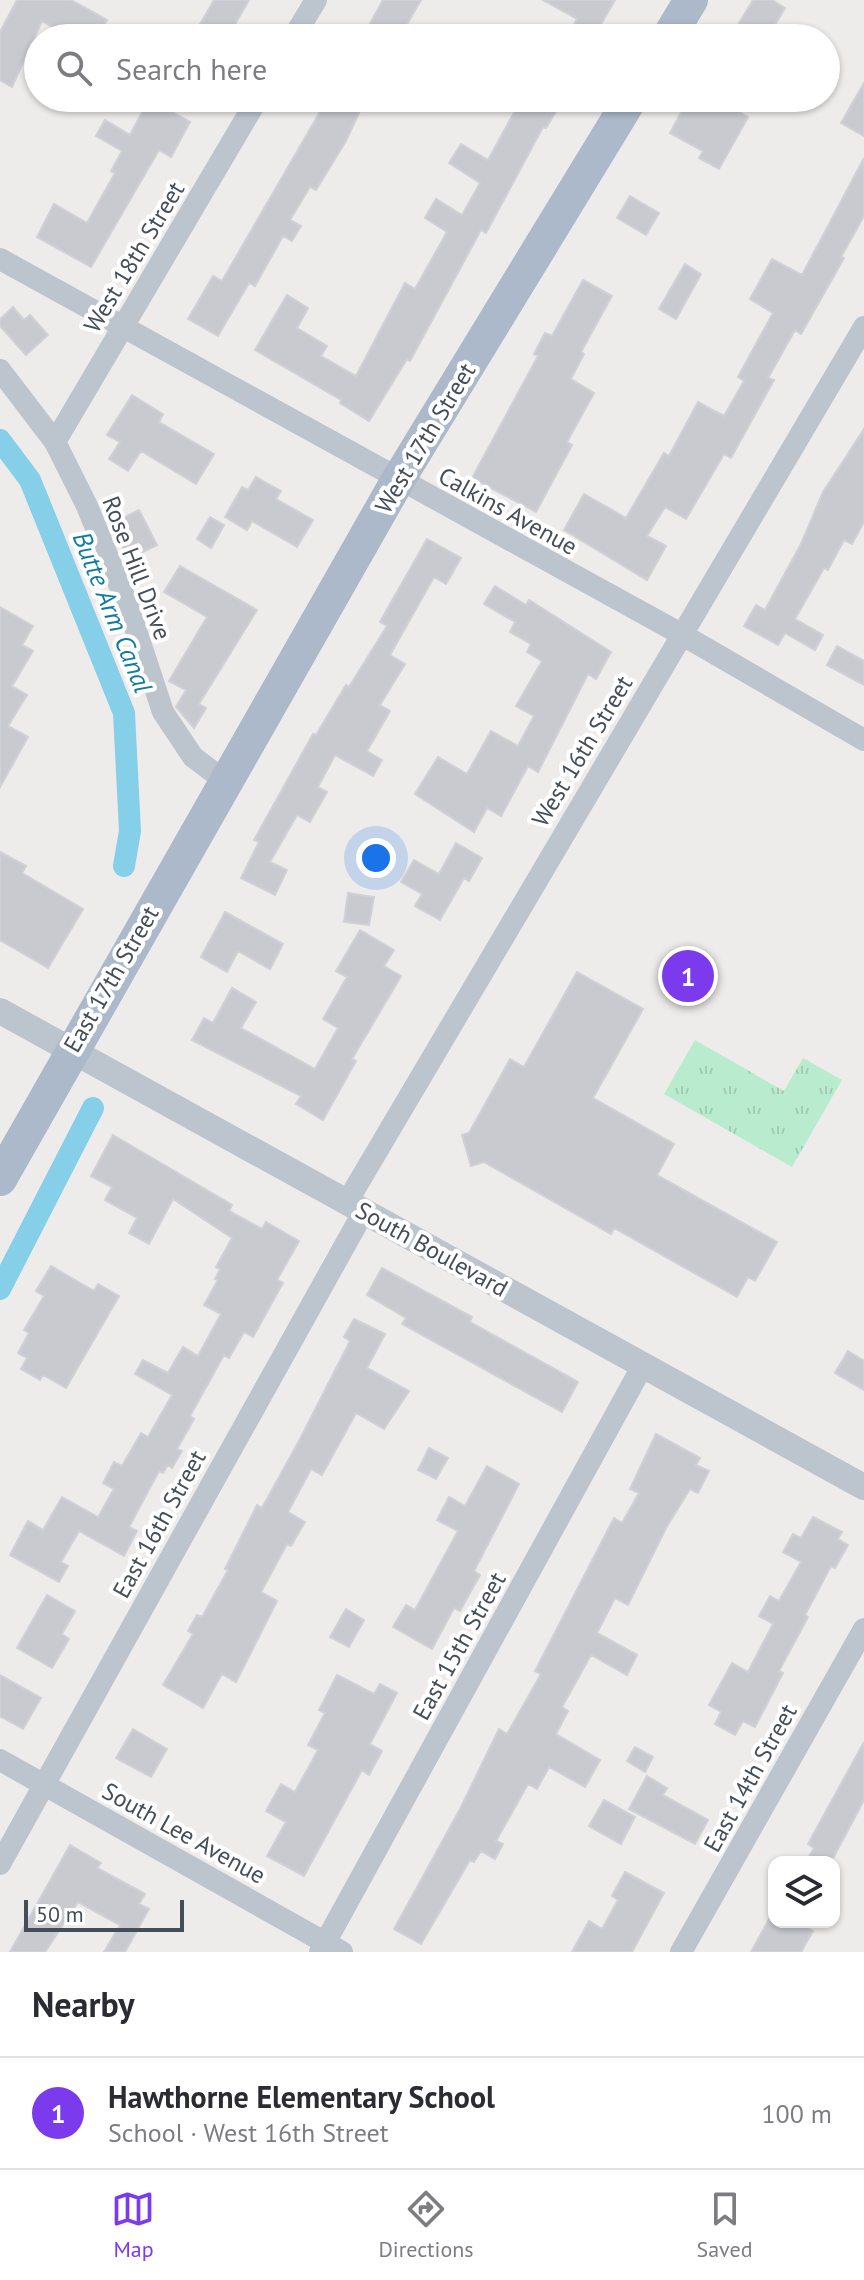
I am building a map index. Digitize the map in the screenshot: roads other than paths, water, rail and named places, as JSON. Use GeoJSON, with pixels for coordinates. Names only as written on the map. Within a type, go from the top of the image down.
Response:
{"type":"FeatureCollection","features":[{"type":"Feature","properties":{"kind":"main road"},"geometry":{"type":"LineString","coordinates":[[676,24],[691,0]]}},
{"type":"Feature","properties":{"kind":"main road","name":"West 17th Street"},"geometry":{"type":"LineString","coordinates":[[225,781],[398,480],[622,112]]}},
{"type":"Feature","properties":{"kind":"main road","name":"East 17th Street"},"geometry":{"type":"LineString","coordinates":[[0,1179],[70,1050],[225,781]]}},
{"type":"Feature","properties":{"kind":"street"},"geometry":{"type":"LineString","coordinates":[[301,24],[316,0]]}},
{"type":"Feature","properties":{"kind":"street","name":"West 18th Street"},"geometry":{"type":"LineString","coordinates":[[55,442],[250,112]]}},
{"type":"Feature","properties":{"kind":"street","name":"Calkins Avenue"},"geometry":{"type":"LineString","coordinates":[[0,259],[681,634],[864,740]]}},
{"type":"Feature","properties":{"kind":"street","name":"West 16th Street"},"geometry":{"type":"LineString","coordinates":[[356,1206],[681,634],[864,327]]}},
{"type":"Feature","properties":{"kind":"street","name":"Rose Hill Drive"},"geometry":{"type":"LineString","coordinates":[[0,370],[55,442],[112,566],[163,712],[193,757],[225,781]]}},
{"type":"Feature","properties":{"kind":"street","name":"South Boulevard"},"geometry":{"type":"LineString","coordinates":[[0,1011],[864,1487]]}},
{"type":"Feature","properties":{"kind":"street","name":"East 16th Street"},"geometry":{"type":"LineString","coordinates":[[0,1864],[356,1206]]}},
{"type":"Feature","properties":{"kind":"street","name":"East 15th Street"},"geometry":{"type":"LineString","coordinates":[[329,1949],[643,1365]]}},
{"type":"Feature","properties":{"kind":"street","name":"East 14th Street"},"geometry":{"type":"LineString","coordinates":[[681,1952],[864,1629]]}},
{"type":"Feature","properties":{"kind":"street","name":"South Lee Avenue"},"geometry":{"type":"LineString","coordinates":[[0,1760],[329,1949]]}},
{"type":"Feature","properties":{"kind":"waterway","name":"Butte Arm Canal"},"geometry":{"type":"LineString","coordinates":[[0,440],[30,480],[124,713],[130,831],[124,866]]}},
{"type":"Feature","properties":{"kind":"waterway"},"geometry":{"type":"LineString","coordinates":[[0,1289],[93,1108]]}},
{"type":"Feature","properties":{"kind":"place","name":"Hawthorne Elementary School"},"geometry":{"type":"Point","coordinates":[688,976]}}]}
